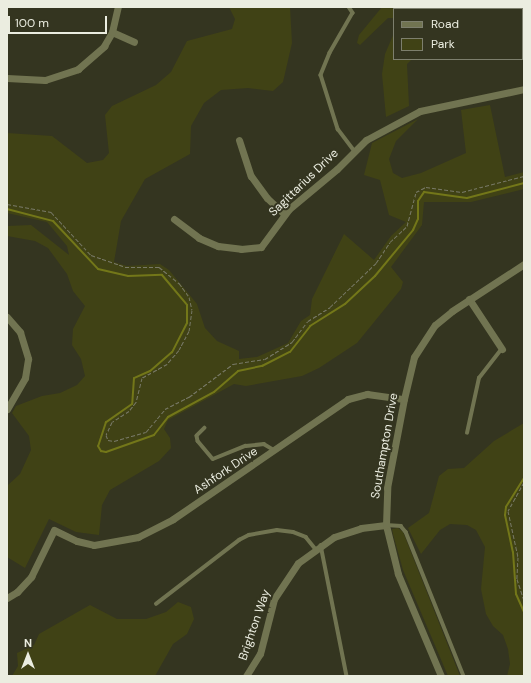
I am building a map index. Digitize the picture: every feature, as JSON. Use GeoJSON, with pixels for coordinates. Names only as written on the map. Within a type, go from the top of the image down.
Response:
{"type":"FeatureCollection","features":[{"type":"Feature","properties":{"kind":"street"},"geometry":{"type":"LineString","coordinates":[[7,78],[45,80],[68,74],[96,55],[112,32],[118,7]]}},
{"type":"Feature","properties":{"kind":"street"},"geometry":{"type":"LineString","coordinates":[[112,32],[134,42]]}},
{"type":"Feature","properties":{"kind":"street","name":"Sagittarius Drive"},"geometry":{"type":"LineString","coordinates":[[174,219],[199,238],[218,246],[241,249],[261,247],[284,214],[337,169],[354,150],[395,122],[420,111],[524,89]]}},
{"type":"Feature","properties":{"kind":"street"},"geometry":{"type":"LineString","coordinates":[[239,140],[251,176],[267,198],[284,214]]}},
{"type":"Feature","properties":{"kind":"street","name":"Southampton Drive"},"geometry":{"type":"LineString","coordinates":[[441,676],[398,574],[386,525],[387,488],[404,399],[414,357],[426,336],[445,316],[524,264]]}},
{"type":"Feature","properties":{"kind":"street"},"geometry":{"type":"LineString","coordinates":[[469,299],[502,349]]}},
{"type":"Feature","properties":{"kind":"street"},"geometry":{"type":"LineString","coordinates":[[7,317],[20,332],[28,359],[21,387],[7,409]]}},
{"type":"Feature","properties":{"kind":"street","name":"Ashfork Drive"},"geometry":{"type":"LineString","coordinates":[[7,598],[17,592],[31,577],[54,530],[77,541],[94,544],[138,537],[173,519],[275,451],[348,399],[367,394],[404,399]]}},
{"type":"Feature","properties":{"kind":"street","name":"Brighton Way"},"geometry":{"type":"LineString","coordinates":[[246,676],[260,654],[270,612],[281,585],[298,563],[318,546],[347,532],[386,525]]}},
{"type":"Feature","properties":{"kind":"lane"},"geometry":{"type":"LineString","coordinates":[[349,7],[353,13],[330,53],[321,75],[338,129],[354,150]]}},
{"type":"Feature","properties":{"kind":"lane"},"geometry":{"type":"LineString","coordinates":[[467,433],[479,378],[502,349]]}},
{"type":"Feature","properties":{"kind":"lane"},"geometry":{"type":"LineString","coordinates":[[205,428],[198,436],[198,441],[213,459],[252,445],[264,444],[275,451]]}},
{"type":"Feature","properties":{"kind":"lane"},"geometry":{"type":"LineString","coordinates":[[386,525],[401,526],[406,532],[464,676]]}},
{"type":"Feature","properties":{"kind":"lane"},"geometry":{"type":"LineString","coordinates":[[156,604],[239,540],[249,535],[277,530],[293,532],[306,537],[318,546],[348,676]]}},
{"type":"Feature","properties":{"kind":"path"},"geometry":{"type":"LineString","coordinates":[[7,204],[51,212],[91,254],[125,267],[159,267],[179,283],[189,297],[192,310],[189,331],[179,350],[167,364],[142,378],[136,402],[130,411],[112,422],[106,435],[108,440],[114,441],[146,432],[165,409],[189,397],[233,364],[265,359],[292,342],[308,321],[330,307],[371,268],[390,242],[407,226],[416,192],[426,186],[462,192],[524,176]]}},
{"type":"Feature","properties":{"kind":"path"},"geometry":{"type":"LineString","coordinates":[[524,482],[508,511],[518,558],[517,579],[524,600]]}},
{"type":"Feature","properties":{"kind":"green space"},"geometry":{"type":"Polygon","coordinates":[[[229,7],[290,7],[292,43],[283,82],[273,91],[248,88],[221,90],[204,103],[191,126],[190,154],[145,179],[121,221],[114,262],[127,266],[160,264],[169,270],[197,304],[205,328],[217,341],[239,351],[239,359],[257,357],[288,343],[301,321],[310,315],[312,299],[344,234],[374,260],[391,236],[406,222],[389,215],[380,180],[364,175],[372,143],[418,119],[396,141],[389,159],[393,173],[402,178],[421,173],[466,153],[461,110],[490,105],[505,177],[524,172],[524,189],[471,202],[424,202],[422,225],[391,267],[403,282],[401,289],[357,343],[319,368],[302,376],[246,386],[234,384],[168,420],[164,429],[170,438],[171,448],[159,461],[110,490],[102,505],[99,535],[76,532],[49,519],[25,568],[7,557],[8,485],[20,474],[31,450],[29,436],[12,413],[16,406],[42,396],[60,393],[77,385],[85,376],[81,359],[72,345],[73,329],[85,306],[73,291],[67,274],[48,248],[35,241],[7,236],[7,226],[31,225],[69,255],[67,246],[47,222],[7,213],[7,133],[52,136],[87,163],[103,160],[109,153],[105,115],[112,106],[156,85],[171,72],[187,41],[232,29],[235,19],[229,7]]]}},
{"type":"Feature","properties":{"kind":"green space"},"geometry":{"type":"Polygon","coordinates":[[[382,7],[483,7],[393,8],[393,18],[388,18],[360,45],[357,43],[359,35],[382,7]]]}},
{"type":"Feature","properties":{"kind":"green space"},"geometry":{"type":"Polygon","coordinates":[[[393,35],[393,60],[411,60],[407,64],[409,106],[386,117],[382,74],[385,54],[393,35]]]}},
{"type":"Feature","properties":{"kind":"green space"},"geometry":{"type":"Polygon","coordinates":[[[524,423],[524,676],[507,676],[510,664],[508,649],[503,635],[493,626],[486,614],[481,589],[485,547],[476,530],[467,525],[450,524],[440,530],[421,554],[408,528],[429,513],[439,476],[448,469],[464,468],[494,441],[524,423]]]}},
{"type":"Feature","properties":{"kind":"green space"},"geometry":{"type":"Polygon","coordinates":[[[398,528],[403,532],[460,676],[448,676],[403,570],[392,529],[398,528]]]}},
{"type":"Feature","properties":{"kind":"green space"},"geometry":{"type":"Polygon","coordinates":[[[178,602],[191,607],[194,619],[187,634],[173,644],[155,676],[12,676],[18,666],[17,653],[34,645],[39,634],[90,605],[117,619],[146,619],[166,612],[178,602]]]}},
{"type":"Feature","properties":{"kind":"waterway"},"geometry":{"type":"LineString","coordinates":[[7,209],[53,221],[98,269],[128,276],[162,275],[187,305],[187,323],[172,352],[150,371],[134,378],[132,404],[106,422],[98,446],[101,451],[106,452],[154,435],[168,417],[214,392],[238,371],[262,366],[290,352],[310,326],[345,304],[375,276],[413,230],[418,219],[418,201],[424,192],[467,198],[524,183]]}},
{"type":"Feature","properties":{"kind":"waterway"},"geometry":{"type":"LineString","coordinates":[[524,478],[506,507],[505,515],[513,552],[516,594],[524,612]]}}]}
